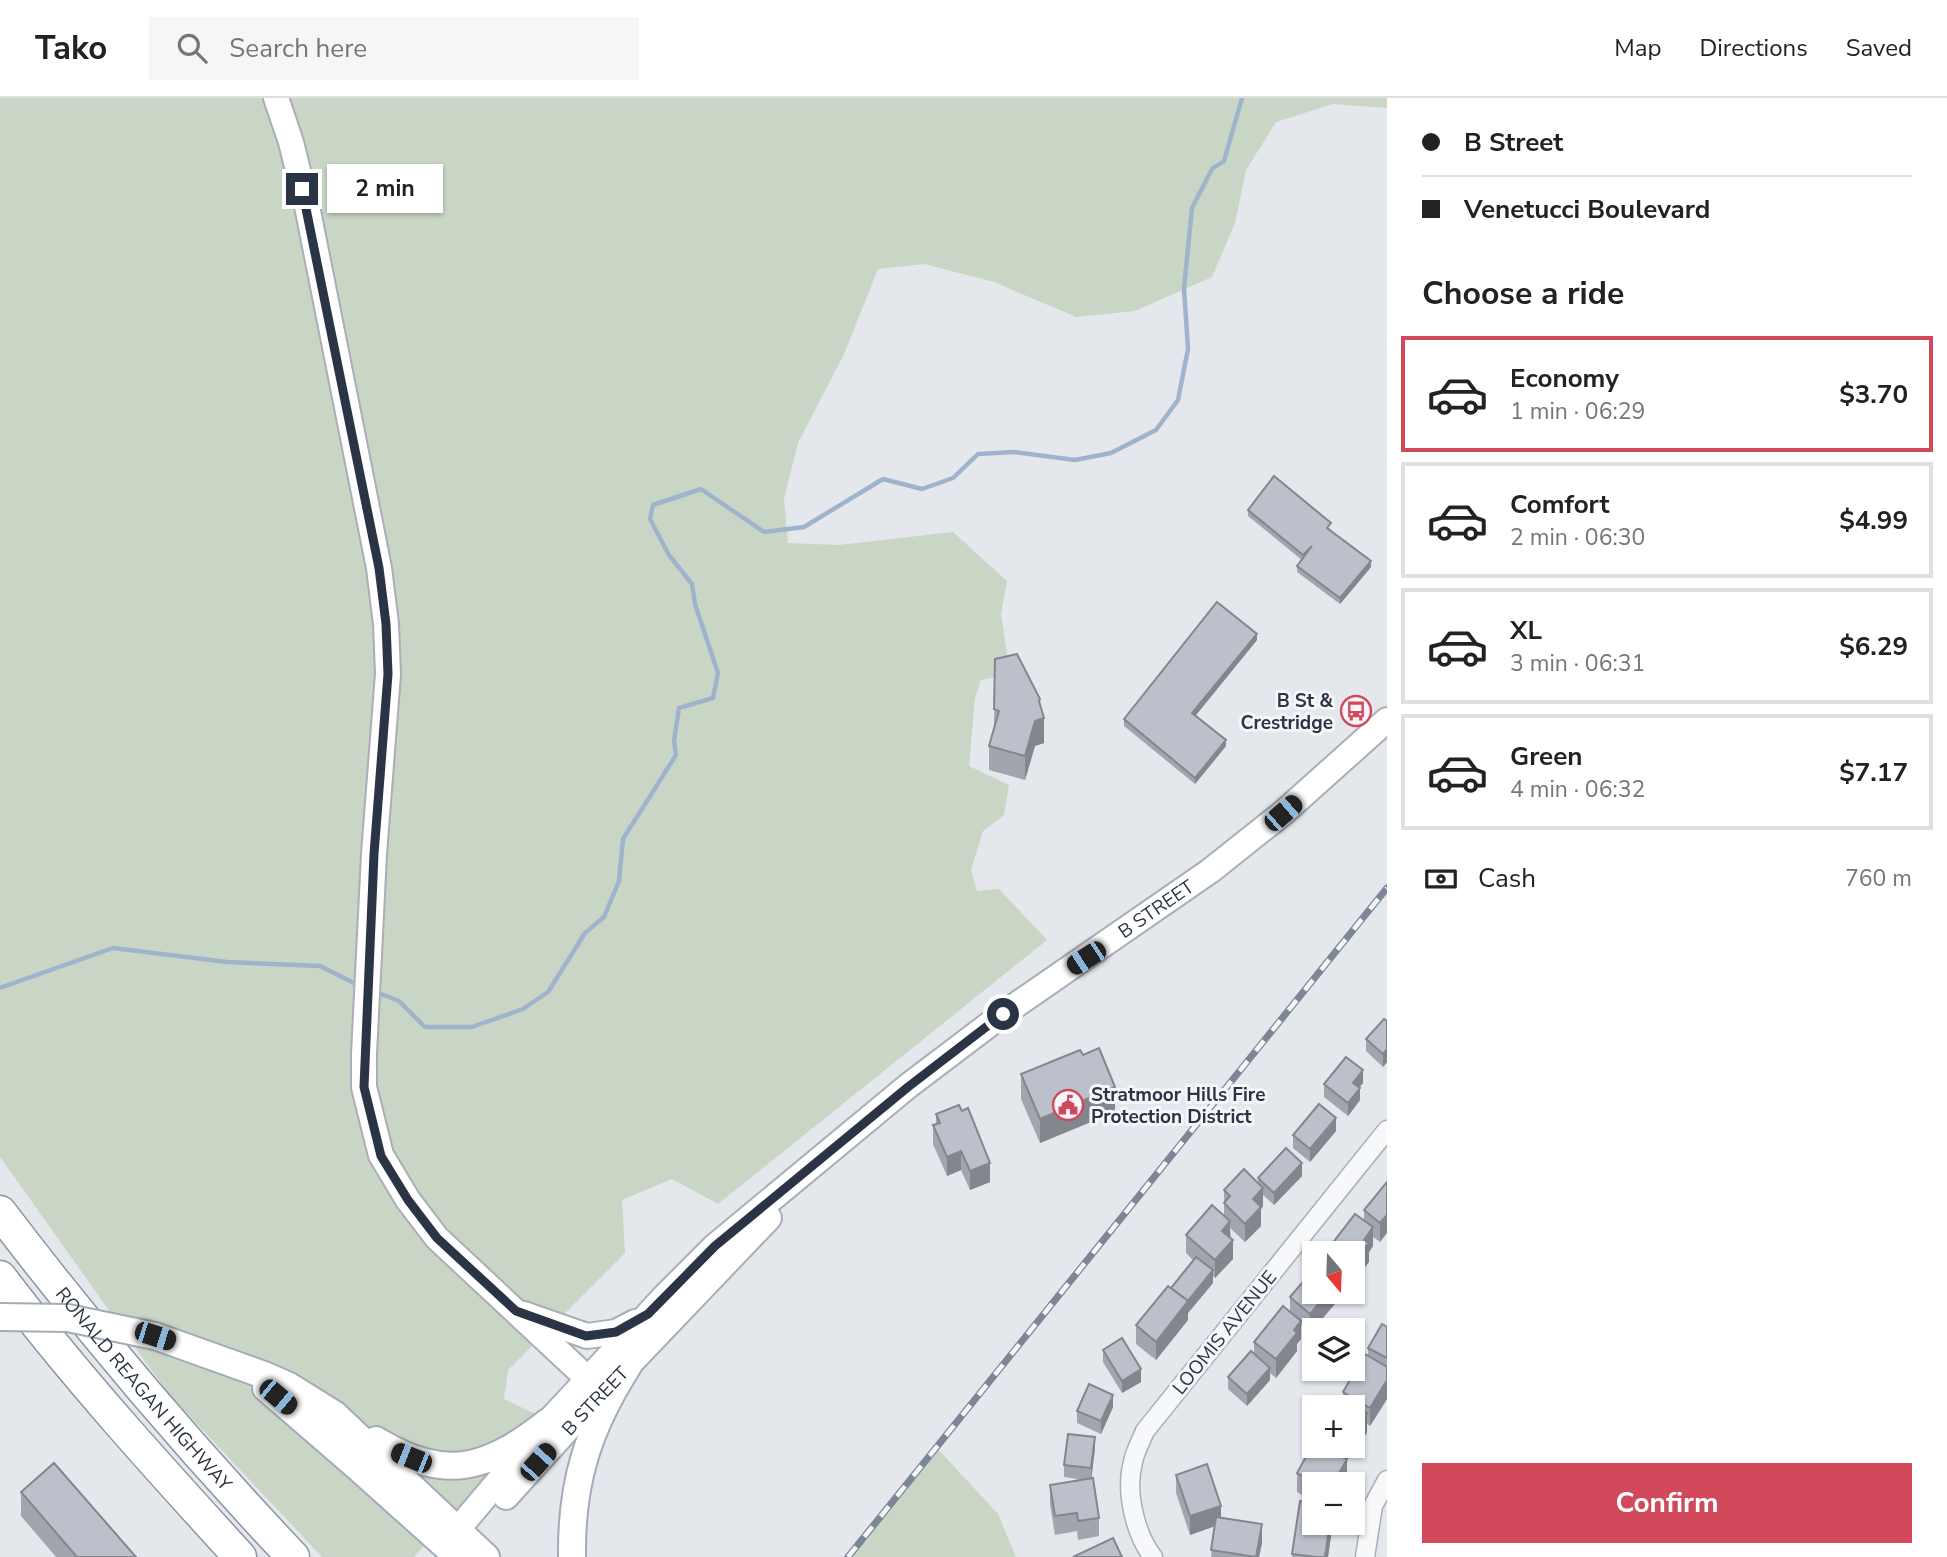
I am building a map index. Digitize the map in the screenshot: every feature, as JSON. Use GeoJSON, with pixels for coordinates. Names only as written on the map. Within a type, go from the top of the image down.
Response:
{"type":"FeatureCollection","features":[{"type":"Feature","properties":{"kind":"highway","name":"RONALD REAGAN HIGHWAY"},"geometry":{"type":"LineString","coordinates":[[0,1213],[120,1363],[221,1480],[293,1557]]}},
{"type":"Feature","properties":{"kind":"highway","name":"RONALD REAGAN HIGHWAY"},"geometry":{"type":"LineString","coordinates":[[0,1276],[144,1451],[240,1557]]}},
{"type":"Feature","properties":{"kind":"main road"},"geometry":{"type":"LineString","coordinates":[[260,98],[297,168]]}},
{"type":"Feature","properties":{"kind":"main road"},"geometry":{"type":"LineString","coordinates":[[276,98],[291,142],[308,211],[379,568],[386,624],[388,674],[370,933],[364,1087],[381,1156],[408,1200],[437,1238],[589,1379]]}},
{"type":"Feature","properties":{"kind":"main road","name":"B STREET"},"geometry":{"type":"LineString","coordinates":[[464,1546],[550,1421],[715,1246],[849,1135],[1003,1014],[1210,871],[1283,813],[1387,720]]}},
{"type":"Feature","properties":{"kind":"main road","name":"B STREET"},"geometry":{"type":"LineString","coordinates":[[464,1546],[628,1366],[849,1135]]}},
{"type":"Feature","properties":{"kind":"main road"},"geometry":{"type":"LineString","coordinates":[[516,1311],[586,1336],[616,1332],[648,1314]]}},
{"type":"Feature","properties":{"kind":"main road"},"geometry":{"type":"LineString","coordinates":[[0,1317],[68,1318],[155,1336],[289,1386],[392,1450],[446,1466],[494,1458],[520,1444],[550,1421]]}},
{"type":"Feature","properties":{"kind":"main road"},"geometry":{"type":"LineString","coordinates":[[226,1362],[278,1397],[464,1546]]}},
{"type":"Feature","properties":{"kind":"main road"},"geometry":{"type":"LineString","coordinates":[[572,1557],[573,1514],[580,1467],[597,1419],[628,1366]]}},
{"type":"Feature","properties":{"kind":"main road"},"geometry":{"type":"LineString","coordinates":[[334,1414],[464,1546]]}},
{"type":"Feature","properties":{"kind":"street","name":"LOOMIS AVENUE"},"geometry":{"type":"LineString","coordinates":[[1153,1557],[1145,1547],[1135,1521],[1132,1495],[1132,1464],[1145,1431],[1387,1130]]}},
{"type":"Feature","properties":{"kind":"street"},"geometry":{"type":"LineString","coordinates":[[1365,1557],[1373,1506],[1387,1480]]}},
{"type":"Feature","properties":{"kind":"green space"},"geometry":{"type":"Polygon","coordinates":[[[0,98],[1387,98],[1387,108],[1333,104],[1276,122],[1246,170],[1235,223],[1212,277],[1135,311],[1076,317],[994,282],[924,264],[878,269],[844,354],[798,443],[784,498],[788,543],[838,545],[953,532],[1007,581],[1001,614],[1010,674],[981,680],[975,698],[969,766],[1009,785],[1004,815],[983,831],[971,870],[977,891],[999,889],[1047,940],[718,1204],[672,1179],[622,1200],[625,1253],[508,1370],[504,1399],[542,1417],[414,1557],[322,1557],[167,1392],[0,1157],[0,98]]]}},
{"type":"Feature","properties":{"kind":"green space"},"geometry":{"type":"Polygon","coordinates":[[[936,1447],[998,1514],[1016,1557],[848,1557],[936,1447]]]}},
{"type":"Feature","properties":{"kind":"building"},"geometry":{"type":"Polygon","coordinates":[[[1274,476],[1331,523],[1327,528],[1371,561],[1340,598],[1297,566],[1312,546],[1303,555],[1248,510],[1274,476]]]}},
{"type":"Feature","properties":{"kind":"building"},"geometry":{"type":"Polygon","coordinates":[[[1217,602],[1257,634],[1192,713],[1226,740],[1195,778],[1124,719],[1217,602]]]}},
{"type":"Feature","properties":{"kind":"building"},"geometry":{"type":"Polygon","coordinates":[[[1017,654],[1040,699],[1044,718],[1035,721],[1025,756],[989,746],[999,711],[994,709],[995,659],[1017,654]]]}},
{"type":"Feature","properties":{"kind":"building"},"geometry":{"type":"Polygon","coordinates":[[[1384,1019],[1387,1021],[1387,1049],[1383,1054],[1366,1039],[1384,1019]]]}},
{"type":"Feature","properties":{"kind":"building"},"geometry":{"type":"Polygon","coordinates":[[[1099,1048],[1115,1087],[1040,1119],[1021,1074],[1080,1050],[1083,1055],[1099,1048]]]}},
{"type":"Feature","properties":{"kind":"building"},"geometry":{"type":"Polygon","coordinates":[[[1346,1057],[1363,1070],[1353,1083],[1360,1088],[1348,1103],[1324,1084],[1346,1057]]]}},
{"type":"Feature","properties":{"kind":"building"},"geometry":{"type":"Polygon","coordinates":[[[1319,1104],[1336,1118],[1310,1149],[1293,1135],[1319,1104]]]}},
{"type":"Feature","properties":{"kind":"building"},"geometry":{"type":"Polygon","coordinates":[[[959,1105],[962,1111],[968,1108],[990,1163],[970,1171],[961,1151],[947,1157],[933,1125],[940,1123],[936,1114],[959,1105]]]}},
{"type":"Feature","properties":{"kind":"building"},"geometry":{"type":"Polygon","coordinates":[[[1286,1148],[1302,1163],[1274,1193],[1258,1178],[1286,1148]]]}},
{"type":"Feature","properties":{"kind":"building"},"geometry":{"type":"Polygon","coordinates":[[[1244,1169],[1263,1188],[1253,1199],[1261,1207],[1245,1224],[1224,1203],[1230,1196],[1224,1190],[1244,1169]]]}},
{"type":"Feature","properties":{"kind":"building"},"geometry":{"type":"Polygon","coordinates":[[[1387,1182],[1387,1215],[1380,1223],[1364,1210],[1387,1182]]]}},
{"type":"Feature","properties":{"kind":"building"},"geometry":{"type":"Polygon","coordinates":[[[1212,1205],[1230,1221],[1222,1231],[1233,1240],[1215,1260],[1186,1235],[1212,1205]]]}},
{"type":"Feature","properties":{"kind":"building"},"geometry":{"type":"Polygon","coordinates":[[[1355,1214],[1373,1227],[1364,1240],[1369,1243],[1365,1248],[1365,1241],[1334,1241],[1355,1214]]]}},
{"type":"Feature","properties":{"kind":"building"},"geometry":{"type":"Polygon","coordinates":[[[1196,1257],[1213,1270],[1188,1301],[1171,1288],[1196,1257]]]}},
{"type":"Feature","properties":{"kind":"building"},"geometry":{"type":"Polygon","coordinates":[[[1302,1283],[1302,1304],[1319,1304],[1310,1314],[1290,1297],[1302,1283]]]}},
{"type":"Feature","properties":{"kind":"building"},"geometry":{"type":"Polygon","coordinates":[[[1168,1286],[1188,1301],[1156,1342],[1136,1325],[1168,1286]]]}},
{"type":"Feature","properties":{"kind":"building"},"geometry":{"type":"Polygon","coordinates":[[[1283,1306],[1301,1321],[1294,1330],[1297,1333],[1276,1359],[1254,1342],[1283,1306]]]}},
{"type":"Feature","properties":{"kind":"building"},"geometry":{"type":"Polygon","coordinates":[[[1382,1324],[1387,1327],[1387,1358],[1368,1348],[1382,1324]]]}},
{"type":"Feature","properties":{"kind":"building"},"geometry":{"type":"Polygon","coordinates":[[[1122,1338],[1141,1369],[1122,1381],[1103,1350],[1122,1338]]]}},
{"type":"Feature","properties":{"kind":"building"},"geometry":{"type":"Polygon","coordinates":[[[1251,1351],[1270,1368],[1247,1394],[1228,1377],[1251,1351]]]}},
{"type":"Feature","properties":{"kind":"building"},"geometry":{"type":"Polygon","coordinates":[[[1365,1354],[1387,1367],[1387,1380],[1370,1408],[1365,1405],[1365,1395],[1348,1395],[1343,1392],[1349,1381],[1365,1381],[1365,1354]]]}},
{"type":"Feature","properties":{"kind":"building"},"geometry":{"type":"Polygon","coordinates":[[[1089,1384],[1113,1395],[1101,1421],[1077,1411],[1089,1384]]]}},
{"type":"Feature","properties":{"kind":"building"},"geometry":{"type":"Polygon","coordinates":[[[1068,1434],[1095,1437],[1091,1468],[1064,1465],[1068,1434]]]}},
{"type":"Feature","properties":{"kind":"building"},"geometry":{"type":"Polygon","coordinates":[[[1305,1458],[1347,1459],[1340,1472],[1302,1472],[1302,1476],[1297,1473],[1305,1458]]]}},
{"type":"Feature","properties":{"kind":"building"},"geometry":{"type":"Polygon","coordinates":[[[54,1463],[136,1557],[77,1557],[21,1492],[54,1463]]]}},
{"type":"Feature","properties":{"kind":"building"},"geometry":{"type":"Polygon","coordinates":[[[1207,1464],[1221,1506],[1190,1516],[1176,1475],[1207,1464]]]}},
{"type":"Feature","properties":{"kind":"building"},"geometry":{"type":"Polygon","coordinates":[[[1093,1478],[1099,1518],[1078,1521],[1077,1513],[1055,1516],[1050,1485],[1093,1478]]]}},
{"type":"Feature","properties":{"kind":"building"},"geometry":{"type":"Polygon","coordinates":[[[1302,1501],[1302,1535],[1328,1535],[1325,1557],[1292,1554],[1302,1501]]]}},
{"type":"Feature","properties":{"kind":"building"},"geometry":{"type":"Polygon","coordinates":[[[1216,1517],[1262,1524],[1256,1557],[1211,1550],[1216,1517]]]}},
{"type":"Feature","properties":{"kind":"building"},"geometry":{"type":"Polygon","coordinates":[[[1113,1538],[1122,1557],[1073,1557],[1113,1538]]]}},
{"type":"Feature","properties":{"kind":"waterway"},"geometry":{"type":"LineString","coordinates":[[376,992],[399,1001],[425,1027],[472,1027],[523,1009],[548,992],[585,933],[604,917],[619,881],[623,839],[676,755],[674,741],[679,708],[713,698],[718,673],[695,604],[692,584],[669,555],[650,519],[653,505],[701,489],[764,532],[804,527],[883,479],[922,489],[953,478],[978,454],[1014,452],[1075,460],[1111,453],[1156,430],[1178,400],[1188,349],[1184,288],[1192,208],[1212,169],[1224,161],[1242,98]]}},
{"type":"Feature","properties":{"kind":"waterway"},"geometry":{"type":"LineString","coordinates":[[0,988],[113,948],[227,962],[320,966],[358,985]]}},
{"type":"Feature","properties":{"kind":"railway"},"geometry":{"type":"LineString","coordinates":[[848,1557],[1387,888]]}},
{"type":"Feature","properties":{"kind":"place","name":"B St & Crestridge"},"geometry":{"type":"Point","coordinates":[1356,711]}},
{"type":"Feature","properties":{"kind":"place","name":"Stratmoor Hills Fire Protection District"},"geometry":{"type":"Point","coordinates":[1068,1105]}},
{"type":"Feature","properties":{"kind":"route"},"geometry":{"type":"LineString","coordinates":[[302,189],[379,568],[386,624],[388,674],[374,854],[364,1087],[381,1156],[408,1200],[437,1238],[516,1311],[586,1336],[616,1332],[648,1314],[715,1246],[908,1087],[1003,1014]]}}]}
